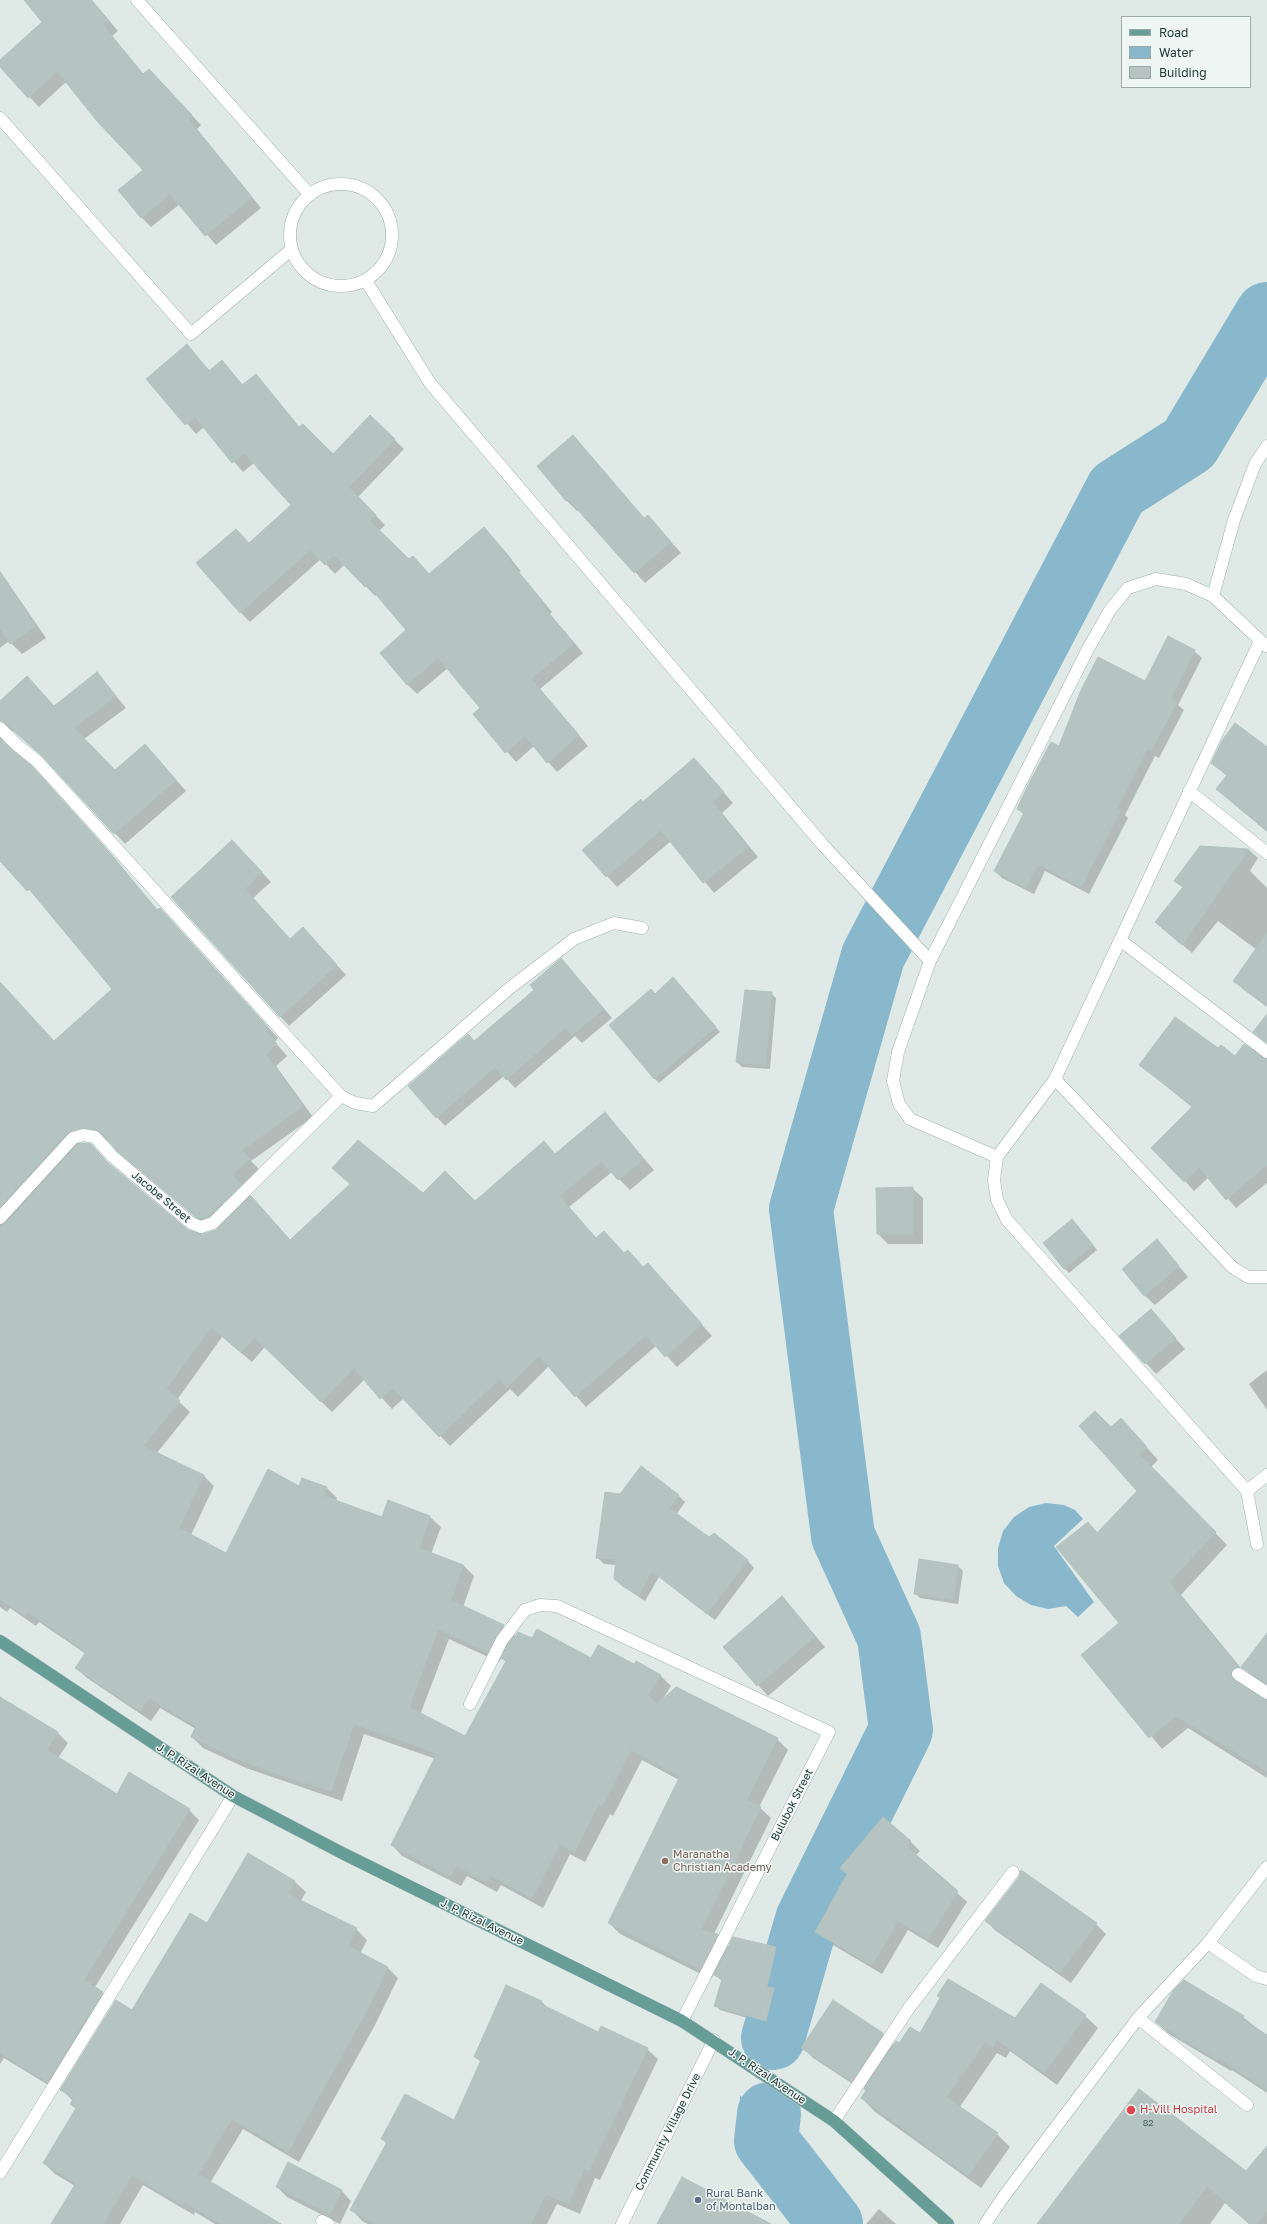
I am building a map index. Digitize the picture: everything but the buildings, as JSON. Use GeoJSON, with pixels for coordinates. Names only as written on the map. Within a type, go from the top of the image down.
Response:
{"type":"FeatureCollection","features":[{"type":"Feature","properties":{"kind":"main road","name":"J. P. Rizal Avenue"},"geometry":{"type":"LineString","coordinates":[[0,1641],[233,1796],[344,1854],[682,2020],[834,2121],[948,2224]]}},
{"type":"Feature","properties":{"kind":"street"},"geometry":{"type":"LineString","coordinates":[[137,0],[310,195]]}},
{"type":"Feature","properties":{"kind":"street"},"geometry":{"type":"LineString","coordinates":[[0,118],[191,334],[292,249]]}},
{"type":"Feature","properties":{"kind":"street"},"geometry":{"type":"LineString","coordinates":[[336,184],[364,188],[385,207],[393,234],[388,255],[386,262],[366,281],[343,287],[321,283],[302,269],[292,249],[290,229],[297,210],[310,195],[336,184]]}},
{"type":"Feature","properties":{"kind":"street"},"geometry":{"type":"LineString","coordinates":[[366,281],[430,383],[823,845],[930,961]]}},
{"type":"Feature","properties":{"kind":"street"},"geometry":{"type":"LineString","coordinates":[[1213,596],[1234,520],[1254,464],[1267,446]]}},
{"type":"Feature","properties":{"kind":"street"},"geometry":{"type":"LineString","coordinates":[[997,1157],[910,1119],[899,1104],[893,1081],[898,1052],[930,961],[1088,649],[1110,610],[1128,588],[1156,579],[1186,584],[1213,596],[1264,644],[1189,791],[1054,1079],[997,1157],[994,1180],[997,1200],[1007,1220],[1247,1491],[1257,1544]]}},
{"type":"Feature","properties":{"kind":"street"},"geometry":{"type":"LineString","coordinates":[[0,728],[16,745],[37,761],[341,1096],[355,1103],[372,1106],[511,986],[574,939],[614,923],[642,928]]}},
{"type":"Feature","properties":{"kind":"street"},"geometry":{"type":"LineString","coordinates":[[1189,791],[1267,853]]}},
{"type":"Feature","properties":{"kind":"street"},"geometry":{"type":"LineString","coordinates":[[1120,940],[1267,1052]]}},
{"type":"Feature","properties":{"kind":"street"},"geometry":{"type":"LineString","coordinates":[[1054,1079],[1232,1267],[1248,1277],[1267,1277]]}},
{"type":"Feature","properties":{"kind":"street","name":"Jacobe Street"},"geometry":{"type":"LineString","coordinates":[[0,1218],[73,1138],[83,1135],[95,1137],[112,1156],[191,1223],[201,1227],[213,1223],[341,1096]]}},
{"type":"Feature","properties":{"kind":"street"},"geometry":{"type":"LineString","coordinates":[[1247,1491],[1267,1475]]}},
{"type":"Feature","properties":{"kind":"street","name":"Bulubok Street"},"geometry":{"type":"LineString","coordinates":[[470,1704],[502,1640],[525,1610],[540,1605],[557,1606],[730,1684],[829,1732],[682,2020]]}},
{"type":"Feature","properties":{"kind":"street"},"geometry":{"type":"LineString","coordinates":[[1238,1674],[1267,1693]]}},
{"type":"Feature","properties":{"kind":"street"},"geometry":{"type":"LineString","coordinates":[[0,2173],[233,1796]]}},
{"type":"Feature","properties":{"kind":"street"},"geometry":{"type":"LineString","coordinates":[[986,2224],[1004,2196],[1138,2018],[1208,1943],[1267,1867]]}},
{"type":"Feature","properties":{"kind":"street"},"geometry":{"type":"LineString","coordinates":[[834,2121],[909,2008],[1013,1872]]}},
{"type":"Feature","properties":{"kind":"street"},"geometry":{"type":"LineString","coordinates":[[1208,1943],[1256,1976],[1267,1979]]}},
{"type":"Feature","properties":{"kind":"street"},"geometry":{"type":"LineString","coordinates":[[1138,2018],[1248,2105]]}},
{"type":"Feature","properties":{"kind":"street","name":"Community Village Drive"},"geometry":{"type":"LineString","coordinates":[[622,2224],[714,2040]]}},
{"type":"Feature","properties":{"kind":"water"},"geometry":{"type":"Polygon","coordinates":[[[1046,1503],[1064,1505],[1075,1510],[1083,1519],[1054,1546],[1094,1602],[1078,1617],[1066,1606],[1048,1609],[1031,1605],[1016,1596],[1004,1583],[998,1566],[998,1548],[1003,1531],[1014,1517],[1029,1507],[1046,1503]]]}},
{"type":"Feature","properties":{"kind":"water"},"geometry":{"type":"Polygon","coordinates":[[[740,2095],[794,2162],[827,2184],[807,2198],[753,2152],[739,2125],[740,2095]]]}},
{"type":"Feature","properties":{"kind":"waterway"},"geometry":{"type":"LineString","coordinates":[[773,2038],[807,1920],[901,1730],[889,1637],[843,1536],[801,1209],[873,956],[1117,490],[1189,444],[1267,314]]}},
{"type":"Feature","properties":{"kind":"waterway"},"geometry":{"type":"LineString","coordinates":[[769,2114],[766,2141],[831,2224]]}},
{"type":"Feature","properties":{"kind":"place","name":"Maranatha Christian Academy"},"geometry":{"type":"Point","coordinates":[665,1861]}},
{"type":"Feature","properties":{"kind":"place","name":"H-Vill Hospital"},"geometry":{"type":"Point","coordinates":[1131,2110]}},
{"type":"Feature","properties":{"kind":"place","name":"Rural Bank of Montalban"},"geometry":{"type":"Point","coordinates":[698,2200]}}]}
